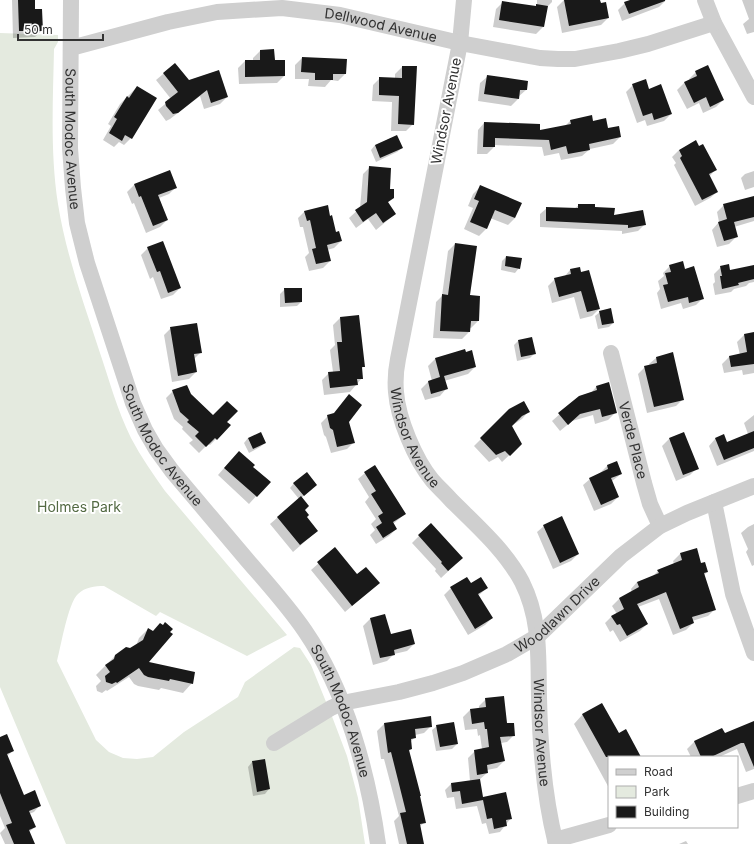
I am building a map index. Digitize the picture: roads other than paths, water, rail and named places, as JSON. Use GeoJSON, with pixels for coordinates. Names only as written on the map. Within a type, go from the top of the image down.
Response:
{"type":"FeatureCollection","features":[{"type":"Feature","properties":{"kind":"street","name":"South Modoc Avenue"},"geometry":{"type":"LineString","coordinates":[[72,0],[70,148],[73,188],[78,223],[88,263],[133,402],[145,430],[156,449],[172,471],[284,603],[305,632],[321,658],[342,703],[365,775],[374,816],[378,844]]}},
{"type":"Feature","properties":{"kind":"street","name":"Windsor Avenue"},"geometry":{"type":"LineString","coordinates":[[464,0],[460,43],[398,358],[395,377],[396,392],[398,406],[411,444],[421,463],[432,480],[504,555],[529,598],[538,636],[542,764],[548,806],[556,842]]}},
{"type":"Feature","properties":{"kind":"street"},"geometry":{"type":"LineString","coordinates":[[705,0],[714,23],[754,97]]}},
{"type":"Feature","properties":{"kind":"street","name":"Dellwood Avenue"},"geometry":{"type":"LineString","coordinates":[[71,48],[168,22],[217,12],[282,8],[340,15],[460,43],[540,58],[575,59],[619,51],[648,44],[714,23]]}},
{"type":"Feature","properties":{"kind":"street","name":"Verde Place"},"geometry":{"type":"LineString","coordinates":[[612,353],[650,504],[660,526]]}},
{"type":"Feature","properties":{"kind":"street","name":"Woodlawn Drive"},"geometry":{"type":"LineString","coordinates":[[274,743],[331,708],[342,703],[399,692],[433,683],[463,673],[507,654],[538,636],[621,556],[660,526],[687,513],[754,486]]}},
{"type":"Feature","properties":{"kind":"street"},"geometry":{"type":"LineString","coordinates":[[714,502],[734,594],[754,653]]}},
{"type":"Feature","properties":{"kind":"street"},"geometry":{"type":"LineString","coordinates":[[738,796],[754,791]]}},
{"type":"Feature","properties":{"kind":"street"},"geometry":{"type":"LineString","coordinates":[[556,842],[608,825]]}},
{"type":"Feature","properties":{"kind":"park label","name":"Holmes Park"},"geometry":{"type":"Point","coordinates":[79,507]}}]}
